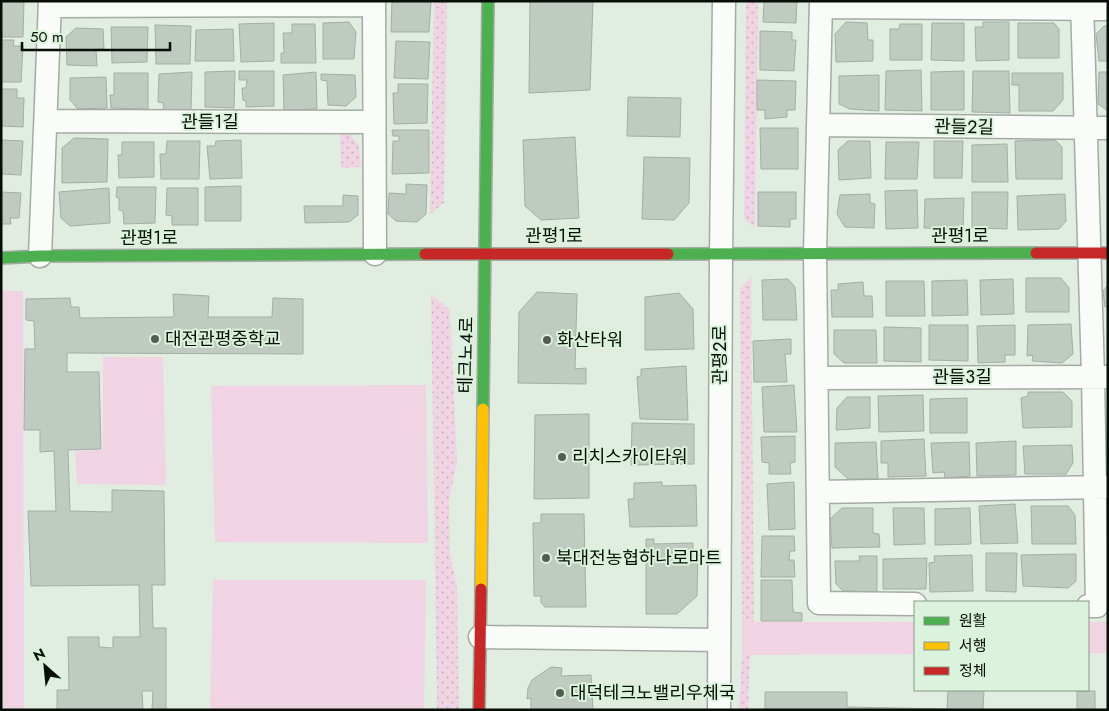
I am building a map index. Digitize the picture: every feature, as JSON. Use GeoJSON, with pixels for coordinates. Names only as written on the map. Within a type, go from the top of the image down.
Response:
{"type":"FeatureCollection","features":[{"type":"Feature","properties":{"kind":"street","name":"테크노4로"},"geometry":{"type":"LineString","coordinates":[[479,710],[488,1]]}},
{"type":"Feature","properties":{"kind":"street","name":"관평2로"},"geometry":{"type":"LineString","coordinates":[[719,710],[724,1]]}},
{"type":"Feature","properties":{"kind":"street"},"geometry":{"type":"LineString","coordinates":[[40,256],[47,121],[50,4],[374,3],[375,254]]}},
{"type":"Feature","properties":{"kind":"street"},"geometry":{"type":"LineString","coordinates":[[914,604],[819,603],[815,253],[820,125],[821,4],[1082,5],[1108,9]]}},
{"type":"Feature","properties":{"kind":"street"},"geometry":{"type":"LineString","coordinates":[[1082,5],[1085,129],[1098,254],[1102,487],[1096,606],[1089,606]]}},
{"type":"Feature","properties":{"kind":"street","name":"관들1길"},"geometry":{"type":"LineString","coordinates":[[47,121],[374,122]]}},
{"type":"Feature","properties":{"kind":"street","name":"관들2길"},"geometry":{"type":"LineString","coordinates":[[820,125],[1108,128]]}},
{"type":"Feature","properties":{"kind":"street","name":"관평1로"},"geometry":{"type":"LineString","coordinates":[[1,258],[40,256],[375,254],[1098,254]]}},
{"type":"Feature","properties":{"kind":"street","name":"관들3길"},"geometry":{"type":"LineString","coordinates":[[817,378],[1100,377]]}},
{"type":"Feature","properties":{"kind":"street"},"geometry":{"type":"LineString","coordinates":[[818,492],[1102,487]]}},
{"type":"Feature","properties":{"kind":"street"},"geometry":{"type":"LineString","coordinates":[[480,637],[719,640]]}},
{"type":"Feature","properties":{"kind":"shaded area"},"geometry":{"type":"Polygon","coordinates":[[[434,1],[447,1],[444,203],[430,214],[434,1]]]}},
{"type":"Feature","properties":{"kind":"shaded area"},"geometry":{"type":"Polygon","coordinates":[[[746,1],[758,1],[755,228],[744,218],[746,1]]]}},
{"type":"Feature","properties":{"kind":"shaded area"},"geometry":{"type":"Polygon","coordinates":[[[340,132],[348,132],[359,145],[361,167],[341,168],[340,132]]]}},
{"type":"Feature","properties":{"kind":"shaded area"},"geometry":{"type":"Polygon","coordinates":[[[751,277],[754,622],[742,622],[740,288],[751,277]]]}},
{"type":"Feature","properties":{"kind":"shaded area"},"geometry":{"type":"Polygon","coordinates":[[[1,291],[23,291],[24,710],[1,710],[1,291]]]}},
{"type":"Feature","properties":{"kind":"shaded area"},"geometry":{"type":"Polygon","coordinates":[[[431,294],[450,310],[457,461],[449,501],[450,554],[457,587],[459,710],[437,710],[431,294]]]}},
{"type":"Feature","properties":{"kind":"shaded area"},"geometry":{"type":"Polygon","coordinates":[[[103,357],[163,357],[166,485],[77,484],[75,451],[103,450],[103,357]]]}},
{"type":"Feature","properties":{"kind":"shaded area"},"geometry":{"type":"Polygon","coordinates":[[[426,385],[428,543],[215,542],[211,386],[426,385]]]}},
{"type":"Feature","properties":{"kind":"shaded area"},"geometry":{"type":"Polygon","coordinates":[[[213,580],[426,580],[424,710],[210,710],[213,580]]]}},
{"type":"Feature","properties":{"kind":"shaded area"},"geometry":{"type":"Polygon","coordinates":[[[742,622],[914,622],[914,654],[742,655],[742,622]]]}},
{"type":"Feature","properties":{"kind":"shaded area"},"geometry":{"type":"Polygon","coordinates":[[[1089,622],[1108,622],[1108,653],[1089,653],[1089,622]]]}},
{"type":"Feature","properties":{"kind":"shaded area"},"geometry":{"type":"Polygon","coordinates":[[[742,655],[750,655],[748,710],[739,710],[742,655]]]}},
{"type":"Feature","properties":{"kind":"building"},"geometry":{"type":"Polygon","coordinates":[[[1,1],[24,1],[23,37],[1,37],[1,1]]]}},
{"type":"Feature","properties":{"kind":"building"},"geometry":{"type":"Polygon","coordinates":[[[392,1],[431,1],[429,32],[391,32],[392,1]]]}},
{"type":"Feature","properties":{"kind":"building"},"geometry":{"type":"Polygon","coordinates":[[[530,1],[593,1],[590,90],[529,93],[530,1]]]}},
{"type":"Feature","properties":{"kind":"building"},"geometry":{"type":"Polygon","coordinates":[[[764,1],[797,1],[796,23],[763,22],[764,1]]]}},
{"type":"Feature","properties":{"kind":"building"},"geometry":{"type":"Polygon","coordinates":[[[349,22],[356,32],[354,59],[323,59],[323,23],[349,22]]]}},
{"type":"Feature","properties":{"kind":"building"},"geometry":{"type":"Polygon","coordinates":[[[846,22],[867,23],[868,40],[873,40],[873,61],[836,62],[835,34],[846,22]]]}},
{"type":"Feature","properties":{"kind":"building"},"geometry":{"type":"Polygon","coordinates":[[[983,22],[1009,22],[1009,60],[976,61],[975,27],[983,27],[983,22]]]}},
{"type":"Feature","properties":{"kind":"building"},"geometry":{"type":"Polygon","coordinates":[[[274,23],[274,61],[241,62],[239,24],[274,23]]]}},
{"type":"Feature","properties":{"kind":"building"},"geometry":{"type":"Polygon","coordinates":[[[932,23],[964,23],[964,61],[931,60],[932,23]]]}},
{"type":"Feature","properties":{"kind":"building"},"geometry":{"type":"Polygon","coordinates":[[[1018,23],[1054,23],[1059,29],[1059,58],[1018,58],[1018,23]]]}},
{"type":"Feature","properties":{"kind":"building"},"geometry":{"type":"Polygon","coordinates":[[[292,24],[315,24],[316,63],[281,63],[281,53],[284,53],[283,33],[292,33],[292,24]]]}},
{"type":"Feature","properties":{"kind":"building"},"geometry":{"type":"Polygon","coordinates":[[[900,24],[922,24],[922,60],[890,60],[890,29],[899,29],[900,24]]]}},
{"type":"Feature","properties":{"kind":"building"},"geometry":{"type":"Polygon","coordinates":[[[155,25],[191,26],[190,64],[156,64],[155,25]]]}},
{"type":"Feature","properties":{"kind":"building"},"geometry":{"type":"Polygon","coordinates":[[[1104,26],[1108,26],[1108,61],[1099,61],[1096,34],[1104,26]]]}},
{"type":"Feature","properties":{"kind":"building"},"geometry":{"type":"Polygon","coordinates":[[[111,27],[148,27],[147,62],[112,63],[111,27]]]}},
{"type":"Feature","properties":{"kind":"building"},"geometry":{"type":"Polygon","coordinates":[[[76,28],[103,29],[104,49],[96,49],[97,66],[67,65],[66,37],[76,28]]]}},
{"type":"Feature","properties":{"kind":"building"},"geometry":{"type":"Polygon","coordinates":[[[233,29],[234,61],[195,61],[196,30],[233,29]]]}},
{"type":"Feature","properties":{"kind":"building"},"geometry":{"type":"Polygon","coordinates":[[[760,31],[792,32],[792,40],[796,40],[794,71],[760,70],[760,31]]]}},
{"type":"Feature","properties":{"kind":"building"},"geometry":{"type":"Polygon","coordinates":[[[1,40],[14,40],[13,46],[23,46],[21,82],[1,82],[1,40]]]}},
{"type":"Feature","properties":{"kind":"building"},"geometry":{"type":"Polygon","coordinates":[[[396,41],[430,42],[428,79],[394,78],[396,41]]]}},
{"type":"Feature","properties":{"kind":"building"},"geometry":{"type":"Polygon","coordinates":[[[921,70],[922,111],[885,110],[886,71],[921,70]]]}},
{"type":"Feature","properties":{"kind":"building"},"geometry":{"type":"Polygon","coordinates":[[[235,71],[234,108],[205,107],[205,72],[235,71]]]}},
{"type":"Feature","properties":{"kind":"building"},"geometry":{"type":"Polygon","coordinates":[[[239,71],[274,71],[274,106],[246,107],[242,88],[246,88],[247,80],[239,80],[239,71]]]}},
{"type":"Feature","properties":{"kind":"building"},"geometry":{"type":"Polygon","coordinates":[[[964,71],[964,110],[931,110],[931,72],[964,71]]]}},
{"type":"Feature","properties":{"kind":"building"},"geometry":{"type":"Polygon","coordinates":[[[973,71],[1009,71],[1010,113],[972,112],[973,71]]]}},
{"type":"Feature","properties":{"kind":"building"},"geometry":{"type":"Polygon","coordinates":[[[192,72],[191,110],[164,111],[163,103],[158,102],[159,74],[192,72]]]}},
{"type":"Feature","properties":{"kind":"building"},"geometry":{"type":"Polygon","coordinates":[[[316,72],[317,109],[284,110],[283,75],[316,72]]]}},
{"type":"Feature","properties":{"kind":"building"},"geometry":{"type":"Polygon","coordinates":[[[1099,72],[1108,72],[1108,111],[1098,104],[1099,72]]]}},
{"type":"Feature","properties":{"kind":"building"},"geometry":{"type":"Polygon","coordinates":[[[114,73],[148,73],[148,109],[111,108],[110,95],[114,95],[114,73]]]}},
{"type":"Feature","properties":{"kind":"building"},"geometry":{"type":"Polygon","coordinates":[[[1012,73],[1063,73],[1063,100],[1053,111],[1019,111],[1019,85],[1012,85],[1012,73]]]}},
{"type":"Feature","properties":{"kind":"building"},"geometry":{"type":"Polygon","coordinates":[[[321,74],[355,75],[356,97],[346,106],[328,105],[327,81],[321,80],[321,74]]]}},
{"type":"Feature","properties":{"kind":"building"},"geometry":{"type":"Polygon","coordinates":[[[879,75],[879,111],[850,109],[839,104],[839,76],[879,75]]]}},
{"type":"Feature","properties":{"kind":"building"},"geometry":{"type":"Polygon","coordinates":[[[106,77],[107,108],[78,109],[70,100],[70,78],[106,77]]]}},
{"type":"Feature","properties":{"kind":"building"},"geometry":{"type":"Polygon","coordinates":[[[757,80],[796,81],[795,110],[787,110],[787,117],[765,119],[765,110],[757,110],[757,80]]]}},
{"type":"Feature","properties":{"kind":"building"},"geometry":{"type":"Polygon","coordinates":[[[398,84],[428,84],[427,123],[394,124],[393,93],[398,93],[398,84]]]}},
{"type":"Feature","properties":{"kind":"building"},"geometry":{"type":"Polygon","coordinates":[[[1,89],[17,89],[17,98],[24,98],[23,127],[1,126],[1,89]]]}},
{"type":"Feature","properties":{"kind":"building"},"geometry":{"type":"Polygon","coordinates":[[[628,97],[681,98],[680,137],[627,136],[628,97]]]}},
{"type":"Feature","properties":{"kind":"building"},"geometry":{"type":"Polygon","coordinates":[[[760,128],[798,128],[798,169],[761,169],[760,128]]]}},
{"type":"Feature","properties":{"kind":"building"},"geometry":{"type":"Polygon","coordinates":[[[392,130],[429,130],[429,173],[392,174],[393,141],[399,141],[399,136],[393,136],[392,130]]]}},
{"type":"Feature","properties":{"kind":"building"},"geometry":{"type":"Polygon","coordinates":[[[575,137],[579,218],[541,220],[525,206],[523,140],[575,137]]]}},
{"type":"Feature","properties":{"kind":"building"},"geometry":{"type":"Polygon","coordinates":[[[74,138],[108,139],[107,182],[62,183],[62,148],[74,138]]]}},
{"type":"Feature","properties":{"kind":"building"},"geometry":{"type":"Polygon","coordinates":[[[1,140],[23,141],[21,175],[1,174],[1,140]]]}},
{"type":"Feature","properties":{"kind":"building"},"geometry":{"type":"Polygon","coordinates":[[[241,140],[242,178],[210,179],[207,146],[215,146],[216,141],[241,140]]]}},
{"type":"Feature","properties":{"kind":"building"},"geometry":{"type":"Polygon","coordinates":[[[1055,140],[1062,147],[1062,179],[1016,179],[1015,141],[1055,140]]]}},
{"type":"Feature","properties":{"kind":"building"},"geometry":{"type":"Polygon","coordinates":[[[167,141],[200,141],[199,179],[161,179],[160,154],[166,154],[167,141]]]}},
{"type":"Feature","properties":{"kind":"building"},"geometry":{"type":"Polygon","coordinates":[[[848,141],[870,141],[871,178],[839,180],[838,150],[848,141]]]}},
{"type":"Feature","properties":{"kind":"building"},"geometry":{"type":"Polygon","coordinates":[[[934,141],[963,141],[962,178],[934,178],[934,141]]]}},
{"type":"Feature","properties":{"kind":"building"},"geometry":{"type":"Polygon","coordinates":[[[122,142],[154,142],[154,177],[119,178],[118,155],[122,155],[122,142]]]}},
{"type":"Feature","properties":{"kind":"building"},"geometry":{"type":"Polygon","coordinates":[[[886,142],[919,142],[917,179],[885,179],[886,142]]]}},
{"type":"Feature","properties":{"kind":"building"},"geometry":{"type":"Polygon","coordinates":[[[1007,144],[1008,182],[972,182],[972,145],[1007,144]]]}},
{"type":"Feature","properties":{"kind":"building"},"geometry":{"type":"Polygon","coordinates":[[[644,157],[690,158],[689,203],[674,220],[642,219],[644,157]]]}},
{"type":"Feature","properties":{"kind":"building"},"geometry":{"type":"Polygon","coordinates":[[[406,184],[427,185],[426,214],[417,222],[396,221],[388,214],[389,193],[406,194],[406,184]]]}},
{"type":"Feature","properties":{"kind":"building"},"geometry":{"type":"Polygon","coordinates":[[[241,186],[241,221],[205,221],[205,187],[241,186]]]}},
{"type":"Feature","properties":{"kind":"building"},"geometry":{"type":"Polygon","coordinates":[[[117,187],[156,187],[155,223],[124,224],[123,211],[119,210],[119,198],[116,197],[117,187]]]}},
{"type":"Feature","properties":{"kind":"building"},"geometry":{"type":"Polygon","coordinates":[[[109,188],[110,223],[70,226],[61,218],[59,192],[109,188]]]}},
{"type":"Feature","properties":{"kind":"building"},"geometry":{"type":"Polygon","coordinates":[[[167,188],[198,188],[198,225],[172,225],[172,216],[166,215],[167,188]]]}},
{"type":"Feature","properties":{"kind":"building"},"geometry":{"type":"Polygon","coordinates":[[[917,190],[918,228],[886,229],[885,191],[917,190]]]}},
{"type":"Feature","properties":{"kind":"building"},"geometry":{"type":"Polygon","coordinates":[[[1,192],[21,193],[19,218],[10,218],[11,224],[1,224],[1,192]]]}},
{"type":"Feature","properties":{"kind":"building"},"geometry":{"type":"Polygon","coordinates":[[[758,192],[796,192],[796,219],[790,219],[790,227],[758,226],[758,192]]]}},
{"type":"Feature","properties":{"kind":"building"},"geometry":{"type":"Polygon","coordinates":[[[972,192],[1008,192],[1007,229],[972,228],[972,192]]]}},
{"type":"Feature","properties":{"kind":"building"},"geometry":{"type":"Polygon","coordinates":[[[870,194],[870,203],[875,204],[874,228],[845,227],[837,214],[840,195],[870,194]]]}},
{"type":"Feature","properties":{"kind":"building"},"geometry":{"type":"Polygon","coordinates":[[[1065,194],[1066,221],[1059,229],[1018,230],[1017,196],[1065,194]]]}},
{"type":"Feature","properties":{"kind":"building"},"geometry":{"type":"Polygon","coordinates":[[[343,195],[358,196],[358,215],[349,222],[305,223],[304,206],[343,206],[343,195]]]}},
{"type":"Feature","properties":{"kind":"building"},"geometry":{"type":"Polygon","coordinates":[[[964,198],[963,229],[924,228],[925,199],[964,198]]]}},
{"type":"Feature","properties":{"kind":"building"},"geometry":{"type":"Polygon","coordinates":[[[1026,278],[1061,278],[1069,288],[1069,312],[1026,312],[1026,278]]]}},
{"type":"Feature","properties":{"kind":"building"},"geometry":{"type":"Polygon","coordinates":[[[788,279],[795,287],[797,320],[763,320],[762,280],[788,279]]]}},
{"type":"Feature","properties":{"kind":"building"},"geometry":{"type":"Polygon","coordinates":[[[1013,279],[1014,314],[981,315],[980,280],[1013,279]]]}},
{"type":"Feature","properties":{"kind":"building"},"geometry":{"type":"Polygon","coordinates":[[[967,280],[968,315],[932,316],[932,281],[967,280]]]}},
{"type":"Feature","properties":{"kind":"building"},"geometry":{"type":"Polygon","coordinates":[[[886,281],[924,281],[925,316],[886,316],[886,281]]]}},
{"type":"Feature","properties":{"kind":"building"},"geometry":{"type":"Polygon","coordinates":[[[863,282],[864,296],[872,296],[873,317],[832,317],[831,290],[838,290],[838,284],[863,282]]]}},
{"type":"Feature","properties":{"kind":"building"},"geometry":{"type":"Polygon","coordinates":[[[1108,285],[1108,307],[1105,307],[1103,291],[1108,285]]]}},
{"type":"Feature","properties":{"kind":"building","name":"화산타워"},"geometry":{"type":"Polygon","coordinates":[[[537,292],[577,294],[575,369],[586,368],[586,384],[518,383],[519,312],[537,292]]]}},
{"type":"Feature","properties":{"kind":"building"},"geometry":{"type":"Polygon","coordinates":[[[679,293],[693,309],[694,349],[645,350],[645,297],[679,293]]]}},
{"type":"Feature","properties":{"kind":"building"},"geometry":{"type":"Polygon","coordinates":[[[173,294],[209,296],[208,317],[272,317],[273,298],[303,299],[303,354],[67,353],[67,372],[99,372],[101,449],[68,450],[70,511],[112,512],[112,490],[164,491],[165,585],[152,585],[153,628],[166,628],[166,710],[152,710],[153,691],[142,691],[143,710],[57,710],[57,690],[69,690],[68,637],[99,637],[99,647],[113,648],[113,637],[140,637],[139,585],[31,586],[28,511],[56,511],[54,451],[40,452],[40,430],[24,430],[25,349],[35,349],[34,321],[26,320],[26,299],[70,298],[71,307],[79,307],[80,318],[174,317],[173,294]]]}},
{"type":"Feature","properties":{"kind":"building"},"geometry":{"type":"Polygon","coordinates":[[[1071,324],[1073,354],[1062,363],[1032,361],[1033,355],[1027,356],[1028,325],[1071,324]]]}},
{"type":"Feature","properties":{"kind":"building"},"geometry":{"type":"Polygon","coordinates":[[[929,325],[968,325],[968,361],[929,360],[929,325]]]}},
{"type":"Feature","properties":{"kind":"building"},"geometry":{"type":"Polygon","coordinates":[[[1015,325],[1015,355],[1005,355],[1005,362],[978,363],[977,326],[1015,325]]]}},
{"type":"Feature","properties":{"kind":"building"},"geometry":{"type":"Polygon","coordinates":[[[884,327],[921,328],[921,362],[884,361],[884,327]]]}},
{"type":"Feature","properties":{"kind":"building"},"geometry":{"type":"Polygon","coordinates":[[[834,330],[876,330],[877,363],[844,363],[834,354],[834,330]]]}},
{"type":"Feature","properties":{"kind":"building"},"geometry":{"type":"Polygon","coordinates":[[[791,339],[791,354],[785,354],[787,382],[754,382],[753,341],[791,339]]]}},
{"type":"Feature","properties":{"kind":"building"},"geometry":{"type":"Polygon","coordinates":[[[686,366],[688,420],[640,419],[637,377],[641,376],[641,369],[686,366]]]}},
{"type":"Feature","properties":{"kind":"building"},"geometry":{"type":"Polygon","coordinates":[[[794,385],[797,432],[764,432],[762,387],[794,385]]]}},
{"type":"Feature","properties":{"kind":"building"},"geometry":{"type":"Polygon","coordinates":[[[1028,392],[1063,392],[1072,401],[1072,427],[1023,428],[1021,398],[1028,396],[1028,392]]]}},
{"type":"Feature","properties":{"kind":"building"},"geometry":{"type":"Polygon","coordinates":[[[923,395],[924,431],[879,432],[878,396],[923,395]]]}},
{"type":"Feature","properties":{"kind":"building"},"geometry":{"type":"Polygon","coordinates":[[[847,397],[870,397],[870,428],[836,430],[837,408],[847,397]]]}},
{"type":"Feature","properties":{"kind":"building"},"geometry":{"type":"Polygon","coordinates":[[[967,398],[967,433],[930,433],[930,399],[967,398]]]}},
{"type":"Feature","properties":{"kind":"building","name":"리치스카이타워"},"geometry":{"type":"Polygon","coordinates":[[[589,414],[589,498],[534,499],[535,415],[589,414]]]}},
{"type":"Feature","properties":{"kind":"building"},"geometry":{"type":"Polygon","coordinates":[[[632,423],[694,424],[694,464],[631,465],[632,423]]]}},
{"type":"Feature","properties":{"kind":"building"},"geometry":{"type":"Polygon","coordinates":[[[795,436],[795,462],[790,463],[791,474],[769,474],[769,463],[762,462],[761,437],[795,436]]]}},
{"type":"Feature","properties":{"kind":"building"},"geometry":{"type":"Polygon","coordinates":[[[924,439],[926,476],[888,477],[888,463],[881,463],[881,441],[924,439]]]}},
{"type":"Feature","properties":{"kind":"building"},"geometry":{"type":"Polygon","coordinates":[[[1016,441],[1016,475],[977,476],[976,443],[1016,441]]]}},
{"type":"Feature","properties":{"kind":"building"},"geometry":{"type":"Polygon","coordinates":[[[876,442],[878,479],[848,479],[835,467],[835,443],[876,442]]]}},
{"type":"Feature","properties":{"kind":"building"},"geometry":{"type":"Polygon","coordinates":[[[969,442],[970,476],[945,478],[944,472],[933,473],[931,443],[969,442]]]}},
{"type":"Feature","properties":{"kind":"building"},"geometry":{"type":"Polygon","coordinates":[[[1072,445],[1073,463],[1066,474],[1025,474],[1023,446],[1072,445]]]}},
{"type":"Feature","properties":{"kind":"building"},"geometry":{"type":"Polygon","coordinates":[[[662,482],[662,486],[696,485],[697,526],[630,527],[628,499],[634,499],[634,483],[662,482]]]}},
{"type":"Feature","properties":{"kind":"building"},"geometry":{"type":"Polygon","coordinates":[[[794,482],[795,529],[769,530],[767,484],[794,482]]]}},
{"type":"Feature","properties":{"kind":"building"},"geometry":{"type":"Polygon","coordinates":[[[1015,504],[1018,543],[981,544],[979,506],[1015,504]]]}},
{"type":"Feature","properties":{"kind":"building"},"geometry":{"type":"Polygon","coordinates":[[[1031,506],[1068,506],[1075,515],[1076,544],[1032,544],[1031,506]]]}},
{"type":"Feature","properties":{"kind":"building"},"geometry":{"type":"Polygon","coordinates":[[[842,508],[873,508],[873,533],[879,534],[880,547],[832,548],[830,519],[842,508]]]}},
{"type":"Feature","properties":{"kind":"building"},"geometry":{"type":"Polygon","coordinates":[[[893,508],[924,508],[925,544],[894,545],[893,508]]]}},
{"type":"Feature","properties":{"kind":"building"},"geometry":{"type":"Polygon","coordinates":[[[970,508],[971,544],[935,545],[935,509],[970,508]]]}},
{"type":"Feature","properties":{"kind":"building"},"geometry":{"type":"Polygon","coordinates":[[[541,514],[584,514],[586,607],[545,607],[541,603],[541,596],[534,596],[533,523],[541,523],[541,514]]]}},
{"type":"Feature","properties":{"kind":"building"},"geometry":{"type":"Polygon","coordinates":[[[762,536],[794,536],[795,551],[790,551],[789,560],[794,560],[795,577],[761,577],[762,536]]]}},
{"type":"Feature","properties":{"kind":"building"},"geometry":{"type":"Polygon","coordinates":[[[646,539],[654,539],[654,544],[693,543],[693,553],[698,553],[697,596],[677,614],[646,614],[646,539]]]}},
{"type":"Feature","properties":{"kind":"building"},"geometry":{"type":"Polygon","coordinates":[[[986,553],[1017,553],[1016,592],[986,591],[986,553]]]}},
{"type":"Feature","properties":{"kind":"building"},"geometry":{"type":"Polygon","coordinates":[[[1076,554],[1076,581],[1068,588],[1023,586],[1021,555],[1076,554]]]}},
{"type":"Feature","properties":{"kind":"building"},"geometry":{"type":"Polygon","coordinates":[[[972,555],[973,591],[930,592],[929,563],[935,562],[934,556],[972,555]]]}},
{"type":"Feature","properties":{"kind":"building"},"geometry":{"type":"Polygon","coordinates":[[[859,556],[877,556],[877,592],[843,591],[836,584],[835,561],[860,561],[859,556]]]}},
{"type":"Feature","properties":{"kind":"building"},"geometry":{"type":"Polygon","coordinates":[[[927,558],[926,589],[883,589],[883,559],[927,558]]]}},
{"type":"Feature","properties":{"kind":"building"},"geometry":{"type":"Polygon","coordinates":[[[761,580],[792,580],[793,612],[802,613],[802,621],[761,621],[761,580]]]}},
{"type":"Feature","properties":{"kind":"building","name":"대덕테크노밸리우체국"},"geometry":{"type":"Polygon","coordinates":[[[551,667],[562,668],[561,676],[591,675],[593,710],[531,710],[531,698],[527,699],[528,688],[532,680],[551,667]]]}},
{"type":"Feature","properties":{"kind":"building"},"geometry":{"type":"Polygon","coordinates":[[[948,691],[984,691],[983,710],[765,710],[765,692],[847,692],[847,707],[947,709],[948,691]]]}},
{"type":"Feature","properties":{"kind":"building"},"geometry":{"type":"Polygon","coordinates":[[[1077,691],[1095,691],[1095,710],[1077,710],[1077,691]]]}},
{"type":"Feature","properties":{"kind":"traffic: fast"},"geometry":{"type":"LineString","coordinates":[[483,409],[488,1]]}},
{"type":"Feature","properties":{"kind":"traffic: fast"},"geometry":{"type":"LineString","coordinates":[[668,254],[1036,253]]}},
{"type":"Feature","properties":{"kind":"traffic: fast"},"geometry":{"type":"LineString","coordinates":[[1,258],[40,256],[425,254]]}},
{"type":"Feature","properties":{"kind":"traffic: slow"},"geometry":{"type":"LineString","coordinates":[[481,589],[483,409]]}},
{"type":"Feature","properties":{"kind":"traffic: jam"},"geometry":{"type":"LineString","coordinates":[[1036,253],[1108,253]]}},
{"type":"Feature","properties":{"kind":"traffic: jam"},"geometry":{"type":"LineString","coordinates":[[425,254],[668,254]]}},
{"type":"Feature","properties":{"kind":"traffic: jam"},"geometry":{"type":"LineString","coordinates":[[479,710],[481,589]]}},
{"type":"Feature","properties":{"kind":"place","name":"대전관평중학교"},"geometry":{"type":"Point","coordinates":[155,339]}},
{"type":"Feature","properties":{"kind":"place","name":"화산타워"},"geometry":{"type":"Point","coordinates":[547,340]}},
{"type":"Feature","properties":{"kind":"place","name":"리치스카이타워"},"geometry":{"type":"Point","coordinates":[562,457]}},
{"type":"Feature","properties":{"kind":"place","name":"북대전농협하나로마트"},"geometry":{"type":"Point","coordinates":[546,558]}},
{"type":"Feature","properties":{"kind":"place","name":"대덕테크노밸리우체국"},"geometry":{"type":"Point","coordinates":[560,693]}}]}
